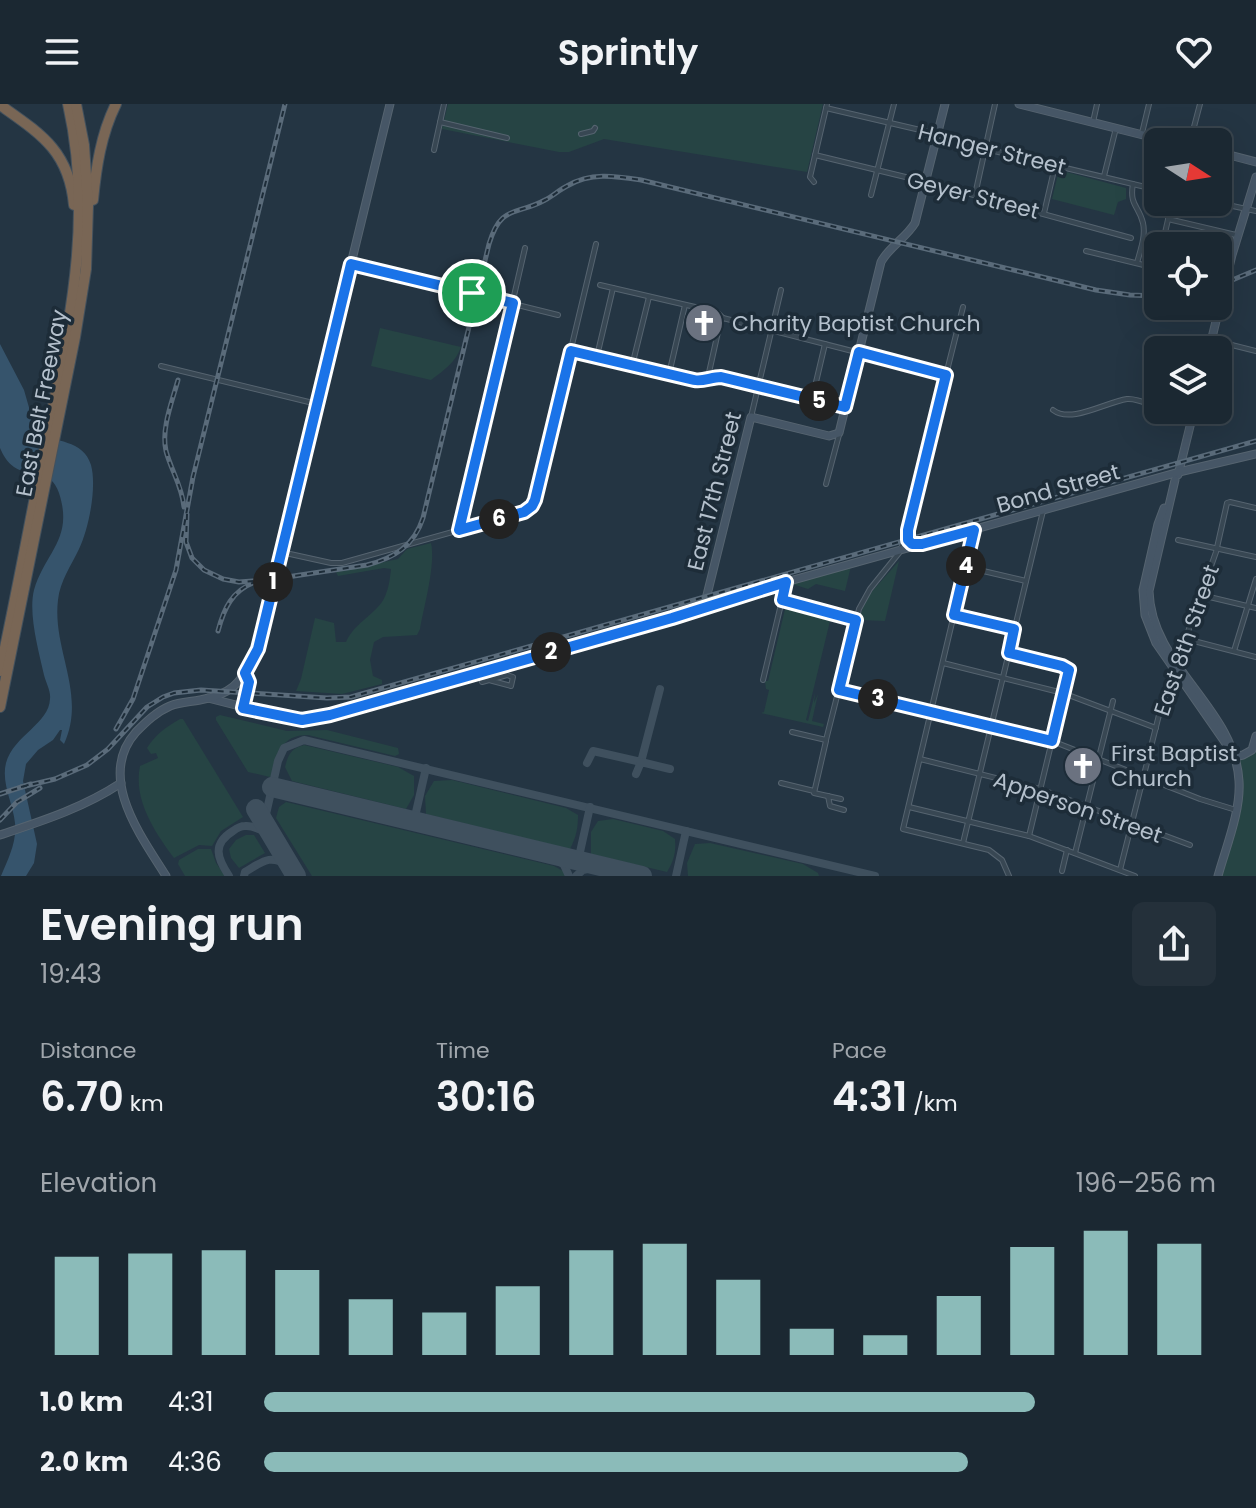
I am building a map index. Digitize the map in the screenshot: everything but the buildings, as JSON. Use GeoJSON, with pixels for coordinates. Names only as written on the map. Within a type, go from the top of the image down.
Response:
{"type":"FeatureCollection","features":[{"type":"Feature","properties":{"kind":"highway","name":"East Belt Freeway"},"geometry":{"type":"LineString","coordinates":[[0,671],[84,241],[76,148],[68,104]]}},
{"type":"Feature","properties":{"kind":"highway","name":"East Belt Freeway"},"geometry":{"type":"LineString","coordinates":[[0,707],[85,278],[85,160],[76,104]]}},
{"type":"Feature","properties":{"kind":"highway"},"geometry":{"type":"LineString","coordinates":[[84,241],[105,130],[116,104]]}},
{"type":"Feature","properties":{"kind":"highway"},"geometry":{"type":"LineString","coordinates":[[0,105],[42,135],[61,160],[84,241]]}},
{"type":"Feature","properties":{"kind":"street"},"geometry":{"type":"LineString","coordinates":[[166,876],[124,802],[121,765],[126,746],[146,722],[170,706],[210,698],[238,682],[258,649],[390,104]]}},
{"type":"Feature","properties":{"kind":"street"},"geometry":{"type":"LineString","coordinates":[[434,150],[444,104]]}},
{"type":"Feature","properties":{"kind":"street"},"geometry":{"type":"LineString","coordinates":[[871,195],[894,104]]}},
{"type":"Feature","properties":{"kind":"street"},"geometry":{"type":"LineString","coordinates":[[826,484],[881,262],[914,225],[945,104]]}},
{"type":"Feature","properties":{"kind":"street"},"geometry":{"type":"LineString","coordinates":[[975,195],[995,104]]}},
{"type":"Feature","properties":{"kind":"street"},"geometry":{"type":"LineString","coordinates":[[1093,122],[1097,104]]}},
{"type":"Feature","properties":{"kind":"street"},"geometry":{"type":"LineString","coordinates":[[1141,134],[1149,104]]}},
{"type":"Feature","properties":{"kind":"street"},"geometry":{"type":"LineString","coordinates":[[1194,128],[1200,104]]}},
{"type":"Feature","properties":{"kind":"street"},"geometry":{"type":"LineString","coordinates":[[814,182],[810,177],[826,106]]}},
{"type":"Feature","properties":{"kind":"street","name":"Hanger Street"},"geometry":{"type":"LineString","coordinates":[[826,106],[1144,186]]}},
{"type":"Feature","properties":{"kind":"street"},"geometry":{"type":"LineString","coordinates":[[1033,106],[1144,135]]}},
{"type":"Feature","properties":{"kind":"street"},"geometry":{"type":"LineString","coordinates":[[440,122],[507,138]]}},
{"type":"Feature","properties":{"kind":"street"},"geometry":{"type":"LineString","coordinates":[[581,134],[595,128]]}},
{"type":"Feature","properties":{"kind":"street"},"geometry":{"type":"LineString","coordinates":[[1103,177],[1116,128]]}},
{"type":"Feature","properties":{"kind":"street","name":"Geyer Street"},"geometry":{"type":"LineString","coordinates":[[815,155],[1131,238]]}},
{"type":"Feature","properties":{"kind":"street"},"geometry":{"type":"LineString","coordinates":[[1232,156],[1256,162]]}},
{"type":"Feature","properties":{"kind":"street"},"geometry":{"type":"LineString","coordinates":[[1044,213],[1055,166]]}},
{"type":"Feature","properties":{"kind":"street"},"geometry":{"type":"LineString","coordinates":[[1212,336],[1238,236],[1252,210],[1256,177]]}},
{"type":"Feature","properties":{"kind":"street"},"geometry":{"type":"LineString","coordinates":[[1133,184],[1131,197],[1144,233],[1137,263]]}},
{"type":"Feature","properties":{"kind":"street"},"geometry":{"type":"LineString","coordinates":[[1232,206],[1252,210]]}},
{"type":"Feature","properties":{"kind":"street"},"geometry":{"type":"LineString","coordinates":[[1165,232],[1169,216]]}},
{"type":"Feature","properties":{"kind":"street"},"geometry":{"type":"LineString","coordinates":[[1168,219],[1238,236]]}},
{"type":"Feature","properties":{"kind":"street"},"geometry":{"type":"LineString","coordinates":[[281,552],[342,563],[530,509],[535,500],[596,244]]}},
{"type":"Feature","properties":{"kind":"street"},"geometry":{"type":"LineString","coordinates":[[459,530],[525,248]]}},
{"type":"Feature","properties":{"kind":"street"},"geometry":{"type":"LineString","coordinates":[[1086,251],[1144,265]]}},
{"type":"Feature","properties":{"kind":"street"},"geometry":{"type":"LineString","coordinates":[[351,264],[558,315]]}},
{"type":"Feature","properties":{"kind":"street"},"geometry":{"type":"LineString","coordinates":[[600,285],[718,313],[723,318],[946,375]]}},
{"type":"Feature","properties":{"kind":"street"},"geometry":{"type":"LineString","coordinates":[[596,357],[613,288]]}},
{"type":"Feature","properties":{"kind":"street","name":"East 17th Street"},"geometry":{"type":"LineString","coordinates":[[704,607],[781,290]]}},
{"type":"Feature","properties":{"kind":"street"},"geometry":{"type":"LineString","coordinates":[[632,366],[649,297]]}},
{"type":"Feature","properties":{"kind":"street"},"geometry":{"type":"LineString","coordinates":[[669,374],[685,305]]}},
{"type":"Feature","properties":{"kind":"street"},"geometry":{"type":"LineString","coordinates":[[814,791],[856,620],[866,595],[901,550],[908,530],[963,307]]}},
{"type":"Feature","properties":{"kind":"street"},"geometry":{"type":"LineString","coordinates":[[708,378],[723,318]]}},
{"type":"Feature","properties":{"kind":"street"},"geometry":{"type":"LineString","coordinates":[[812,399],[825,344]]}},
{"type":"Feature","properties":{"kind":"street"},"geometry":{"type":"LineString","coordinates":[[1232,345],[1256,351]]}},
{"type":"Feature","properties":{"kind":"street"},"geometry":{"type":"LineString","coordinates":[[571,351],[698,381],[721,377],[845,407]]}},
{"type":"Feature","properties":{"kind":"street"},"geometry":{"type":"LineString","coordinates":[[161,366],[317,404]]}},
{"type":"Feature","properties":{"kind":"street"},"geometry":{"type":"LineString","coordinates":[[1053,410],[1068,415],[1128,399],[1144,403]]}},
{"type":"Feature","properties":{"kind":"street"},"geometry":{"type":"LineString","coordinates":[[751,417],[829,436],[839,433]]}},
{"type":"Feature","properties":{"kind":"street"},"geometry":{"type":"LineString","coordinates":[[1190,424],[1177,476],[1158,524],[1143,590],[1145,615],[1156,643],[1176,666],[1234,757],[1240,798],[1218,876]]}},
{"type":"Feature","properties":{"kind":"street"},"geometry":{"type":"LineString","coordinates":[[1185,446],[1185,463],[1197,468],[1256,454]]}},
{"type":"Feature","properties":{"kind":"street"},"geometry":{"type":"LineString","coordinates":[[1158,478],[1171,472],[1185,446]]}},
{"type":"Feature","properties":{"kind":"street","name":"Bond Street"},"geometry":{"type":"LineString","coordinates":[[210,698],[302,720],[351,709],[786,582],[1197,468]]}},
{"type":"Feature","properties":{"kind":"street","name":"East 8th Street"},"geometry":{"type":"LineString","coordinates":[[1120,870],[1163,701],[1217,548],[1228,502],[1256,508]]}},
{"type":"Feature","properties":{"kind":"street"},"geometry":{"type":"LineString","coordinates":[[963,843],[1043,511]]}},
{"type":"Feature","properties":{"kind":"street"},"geometry":{"type":"LineString","coordinates":[[908,530],[910,543],[922,544]]}},
{"type":"Feature","properties":{"kind":"street"},"geometry":{"type":"LineString","coordinates":[[974,530],[903,829],[989,850],[1002,860],[1009,876]]}},
{"type":"Feature","properties":{"kind":"street"},"geometry":{"type":"LineString","coordinates":[[1178,540],[1256,557]]}},
{"type":"Feature","properties":{"kind":"street"},"geometry":{"type":"LineString","coordinates":[[892,564],[922,544]]}},
{"type":"Feature","properties":{"kind":"street"},"geometry":{"type":"LineString","coordinates":[[883,555],[891,557],[892,564]]}},
{"type":"Feature","properties":{"kind":"street"},"geometry":{"type":"LineString","coordinates":[[966,567],[1026,581]]}},
{"type":"Feature","properties":{"kind":"street"},"geometry":{"type":"LineString","coordinates":[[1234,651],[1256,579]]}},
{"type":"Feature","properties":{"kind":"street"},"geometry":{"type":"LineString","coordinates":[[763,680],[786,582]]}},
{"type":"Feature","properties":{"kind":"street"},"geometry":{"type":"LineString","coordinates":[[1201,595],[1256,608]]}},
{"type":"Feature","properties":{"kind":"street"},"geometry":{"type":"LineString","coordinates":[[782,600],[856,620]]}},
{"type":"Feature","properties":{"kind":"street"},"geometry":{"type":"LineString","coordinates":[[954,615],[1014,629]]}},
{"type":"Feature","properties":{"kind":"street"},"geometry":{"type":"LineString","coordinates":[[1186,639],[1256,657]]}},
{"type":"Feature","properties":{"kind":"street"},"geometry":{"type":"LineString","coordinates":[[1009,653],[1069,670],[1029,836]]}},
{"type":"Feature","properties":{"kind":"street"},"geometry":{"type":"LineString","coordinates":[[943,663],[1063,693],[1156,728]]}},
{"type":"Feature","properties":{"kind":"street"},"geometry":{"type":"LineString","coordinates":[[480,672],[482,682],[489,680],[507,675],[513,677],[511,686],[489,680]]}},
{"type":"Feature","properties":{"kind":"street"},"geometry":{"type":"LineString","coordinates":[[243,708],[249,682],[245,673]]}},
{"type":"Feature","properties":{"kind":"street"},"geometry":{"type":"LineString","coordinates":[[839,690],[1052,741],[1236,810]]}},
{"type":"Feature","properties":{"kind":"street"},"geometry":{"type":"LineString","coordinates":[[1075,853],[1113,701]]}},
{"type":"Feature","properties":{"kind":"street"},"geometry":{"type":"LineString","coordinates":[[792,732],[826,740]]}},
{"type":"Feature","properties":{"kind":"street"},"geometry":{"type":"LineString","coordinates":[[1234,757],[1252,750],[1256,736]]}},
{"type":"Feature","properties":{"kind":"street","name":"Apperson Street"},"geometry":{"type":"LineString","coordinates":[[920,759],[1040,789],[1190,845]]}},
{"type":"Feature","properties":{"kind":"street"},"geometry":{"type":"LineString","coordinates":[[3,834],[84,804],[121,783]]}},
{"type":"Feature","properties":{"kind":"street"},"geometry":{"type":"LineString","coordinates":[[781,783],[842,797],[842,809],[830,806],[830,796]]}},
{"type":"Feature","properties":{"kind":"street"},"geometry":{"type":"LineString","coordinates":[[908,807],[1029,836],[1135,876]]}},
{"type":"Feature","properties":{"kind":"street"},"geometry":{"type":"LineString","coordinates":[[1062,871],[1067,850]]}},
{"type":"Feature","properties":{"kind":"green space"},"geometry":{"type":"Polygon","coordinates":[[[448,104],[823,104],[807,172],[604,139],[569,152],[559,152],[442,129],[448,104]]]}},
{"type":"Feature","properties":{"kind":"green space"},"geometry":{"type":"Polygon","coordinates":[[[1059,170],[1126,188],[1126,199],[1118,202],[1114,215],[1052,199],[1059,170]]]}},
{"type":"Feature","properties":{"kind":"green space"},"geometry":{"type":"Polygon","coordinates":[[[380,328],[461,347],[452,362],[431,380],[371,366],[380,328]]]}},
{"type":"Feature","properties":{"kind":"green space"},"geometry":{"type":"Polygon","coordinates":[[[431,543],[431,573],[417,635],[383,637],[374,642],[370,660],[373,676],[382,680],[382,684],[342,694],[296,691],[315,618],[334,623],[336,642],[346,642],[353,630],[382,602],[391,569],[338,576],[336,572],[398,559],[407,549],[431,543]]]}},
{"type":"Feature","properties":{"kind":"green space"},"geometry":{"type":"Polygon","coordinates":[[[899,561],[885,621],[858,620],[868,596],[899,561]]]}},
{"type":"Feature","properties":{"kind":"green space"},"geometry":{"type":"Polygon","coordinates":[[[851,566],[845,591],[816,584],[808,589],[792,584],[790,589],[789,583],[851,566]]]}},
{"type":"Feature","properties":{"kind":"green space"},"geometry":{"type":"Polygon","coordinates":[[[786,605],[831,617],[806,720],[815,693],[814,703],[818,694],[812,721],[824,724],[823,727],[761,713],[764,712],[769,690],[765,681],[768,681],[786,605]]]}},
{"type":"Feature","properties":{"kind":"green space"},"geometry":{"type":"Polygon","coordinates":[[[220,715],[287,731],[327,730],[398,748],[399,754],[395,756],[308,735],[299,736],[282,747],[270,777],[248,772],[216,720],[220,715]]]}},
{"type":"Feature","properties":{"kind":"green space"},"geometry":{"type":"Polygon","coordinates":[[[183,719],[243,817],[221,831],[212,846],[199,845],[174,858],[147,815],[139,779],[140,766],[158,758],[147,748],[162,731],[183,719]]]}},
{"type":"Feature","properties":{"kind":"green space"},"geometry":{"type":"Polygon","coordinates":[[[1256,736],[1256,876],[1219,876],[1239,790],[1234,757],[1252,750],[1256,736]]]}},
{"type":"Feature","properties":{"kind":"green space"},"geometry":{"type":"Polygon","coordinates":[[[304,745],[398,767],[414,776],[414,795],[406,809],[292,781],[285,767],[287,759],[293,750],[304,745]]]}},
{"type":"Feature","properties":{"kind":"green space"},"geometry":{"type":"Polygon","coordinates":[[[452,780],[566,808],[578,815],[570,849],[426,814],[425,796],[434,781],[452,780]]]}},
{"type":"Feature","properties":{"kind":"green space"},"geometry":{"type":"Polygon","coordinates":[[[286,802],[554,866],[565,876],[312,876],[276,818],[279,807],[286,802]]]}},
{"type":"Feature","properties":{"kind":"green space"},"geometry":{"type":"Polygon","coordinates":[[[613,819],[663,831],[675,839],[674,856],[667,872],[591,854],[591,832],[598,821],[613,819]]]}},
{"type":"Feature","properties":{"kind":"green space"},"geometry":{"type":"Polygon","coordinates":[[[254,835],[265,853],[239,868],[231,858],[229,849],[236,840],[254,835]]]}},
{"type":"Feature","properties":{"kind":"green space"},"geometry":{"type":"Polygon","coordinates":[[[710,843],[803,864],[819,876],[688,876],[687,863],[695,844],[710,843]]]}},
{"type":"Feature","properties":{"kind":"green space"},"geometry":{"type":"Polygon","coordinates":[[[198,849],[211,849],[225,876],[185,876],[179,860],[198,849]]]}},
{"type":"Feature","properties":{"kind":"water"},"geometry":{"type":"Polygon","coordinates":[[[0,344],[24,390],[36,432],[82,450],[93,474],[86,530],[63,580],[58,600],[57,618],[71,690],[70,726],[64,744],[60,740],[60,730],[26,764],[23,781],[37,844],[34,863],[26,876],[1,876],[15,837],[5,770],[10,753],[44,716],[50,699],[32,610],[34,590],[61,534],[63,509],[59,493],[51,480],[14,467],[0,448],[0,344]]]}},
{"type":"Feature","properties":{"kind":"taxiway"},"geometry":{"type":"LineString","coordinates":[[587,763],[593,751],[641,762],[660,689]]}},
{"type":"Feature","properties":{"kind":"taxiway"},"geometry":{"type":"LineString","coordinates":[[264,823],[278,761],[284,748],[304,740],[875,876]]}},
{"type":"Feature","properties":{"kind":"taxiway"},"geometry":{"type":"LineString","coordinates":[[636,774],[641,762],[670,769]]}},
{"type":"Feature","properties":{"kind":"taxiway"},"geometry":{"type":"LineString","coordinates":[[414,821],[426,768]]}},
{"type":"Feature","properties":{"kind":"taxiway"},"geometry":{"type":"LineString","coordinates":[[578,861],[590,807]]}},
{"type":"Feature","properties":{"kind":"taxiway"},"geometry":{"type":"LineString","coordinates":[[229,876],[219,857],[219,846],[226,836],[245,826],[271,835]]}},
{"type":"Feature","properties":{"kind":"taxiway"},"geometry":{"type":"LineString","coordinates":[[676,876],[686,831]]}},
{"type":"Feature","properties":{"kind":"taxiway"},"geometry":{"type":"LineString","coordinates":[[552,855],[564,865],[569,876]]}},
{"type":"Feature","properties":{"kind":"taxiway"},"geometry":{"type":"LineString","coordinates":[[244,876],[245,872],[267,860],[290,865]]}},
{"type":"Feature","properties":{"kind":"taxiway"},"geometry":{"type":"LineString","coordinates":[[576,876],[583,870],[600,866]]}},
{"type":"Feature","properties":{"kind":"runway"},"geometry":{"type":"LineString","coordinates":[[272,787],[642,876]]}},
{"type":"Feature","properties":{"kind":"runway"},"geometry":{"type":"LineString","coordinates":[[256,809],[296,876]]}},
{"type":"Feature","properties":{"kind":"railway"},"geometry":{"type":"LineString","coordinates":[[116,729],[133,699],[176,570],[193,477],[285,104]]}},
{"type":"Feature","properties":{"kind":"railway"},"geometry":{"type":"LineString","coordinates":[[187,514],[186,542],[192,558],[204,570],[239,582],[367,565],[386,559],[402,549],[414,536],[423,518],[494,231],[504,217],[585,179],[612,176],[641,180],[1096,290],[1144,296]]}},
{"type":"Feature","properties":{"kind":"railway"},"geometry":{"type":"LineString","coordinates":[[1232,280],[1256,270]]}},
{"type":"Feature","properties":{"kind":"railway"},"geometry":{"type":"LineString","coordinates":[[178,380],[168,416],[165,443],[184,507]]}},
{"type":"Feature","properties":{"kind":"railway"},"geometry":{"type":"LineString","coordinates":[[21,787],[55,779],[87,765],[108,749],[147,707],[174,693],[201,690],[351,697],[1256,441]]}},
{"type":"Feature","properties":{"kind":"railway"},"geometry":{"type":"LineString","coordinates":[[218,631],[230,601],[240,590],[255,582]]}},
{"type":"Feature","properties":{"kind":"railway"},"geometry":{"type":"LineString","coordinates":[[0,794],[31,784]]}},
{"type":"Feature","properties":{"kind":"railway"},"geometry":{"type":"LineString","coordinates":[[0,820],[17,802],[40,788]]}},
{"type":"Feature","properties":{"kind":"place","name":"Charity Baptist Church"},"geometry":{"type":"Point","coordinates":[704,323]}},
{"type":"Feature","properties":{"kind":"place","name":"First Baptist Church"},"geometry":{"type":"Point","coordinates":[1083,766]}},
{"type":"Feature","properties":{"kind":"route"},"geometry":{"type":"LineString","coordinates":[[351,264],[472,293],[513,303],[459,530],[524,512],[532,506],[571,351],[694,380],[721,377],[845,407],[859,352],[946,375],[908,540],[912,544],[922,544],[974,530],[954,615],[1014,629],[1009,653],[1069,670],[1052,741],[839,690],[856,620],[782,600],[786,582],[672,618],[330,715],[295,720],[243,708],[249,682],[245,673],[258,649],[351,264]]}}]}
